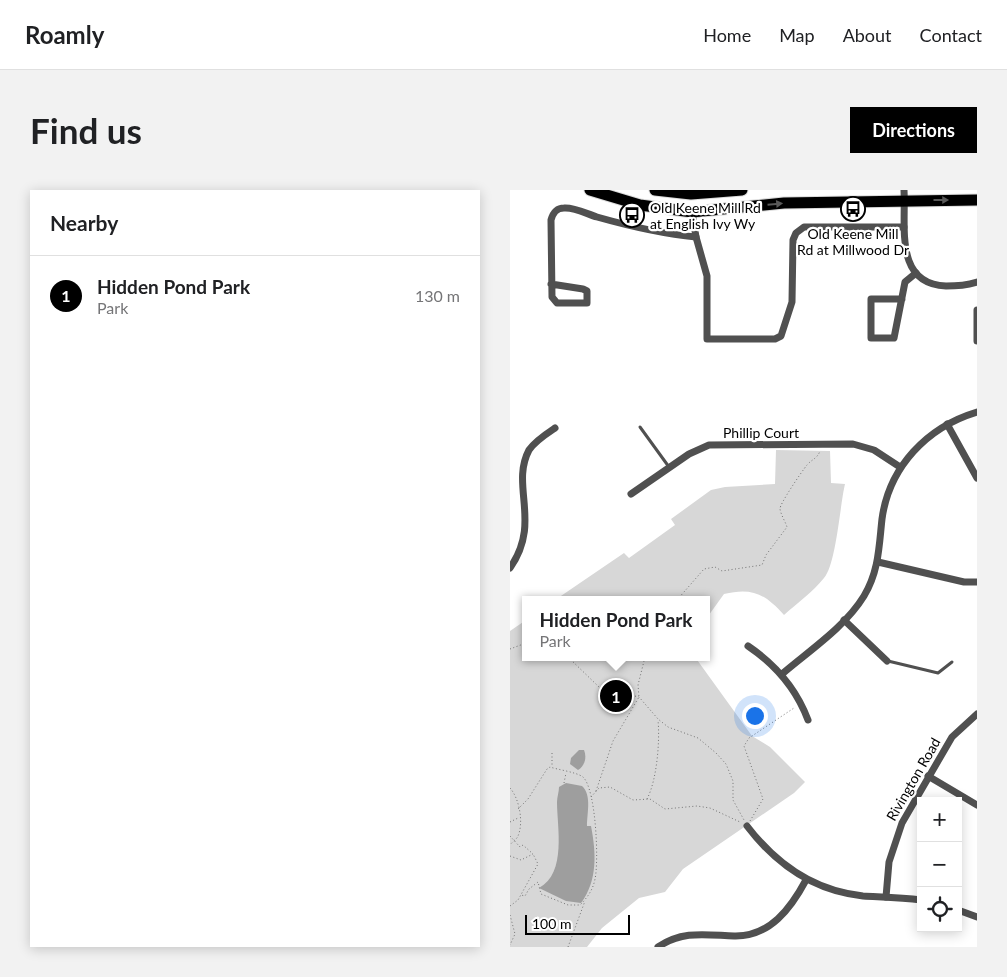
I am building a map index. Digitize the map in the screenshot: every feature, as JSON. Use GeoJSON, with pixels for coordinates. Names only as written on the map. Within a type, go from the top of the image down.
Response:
{"type":"FeatureCollection","features":[{"type":"Feature","properties":{"kind":"main road"},"geometry":{"type":"LineString","coordinates":[[590,190],[640,205],[692,212],[784,203],[904,195],[977,200]]}},
{"type":"Feature","properties":{"kind":"main road"},"geometry":{"type":"LineString","coordinates":[[656,190],[691,194],[741,190]]}},
{"type":"Feature","properties":{"kind":"street"},"geometry":{"type":"LineString","coordinates":[[904,195],[904,227],[907,255],[916,273],[926,282],[937,285],[955,286],[977,282]]}},
{"type":"Feature","properties":{"kind":"street"},"geometry":{"type":"LineString","coordinates":[[551,284],[587,291],[588,303],[557,303],[552,297],[551,284],[551,220],[555,211],[561,208],[568,208],[671,234],[696,237]]}},
{"type":"Feature","properties":{"kind":"street"},"geometry":{"type":"LineString","coordinates":[[692,212],[696,237],[707,276],[707,339],[775,339],[781,336],[792,302],[793,240],[798,231],[804,227],[904,227]]}},
{"type":"Feature","properties":{"kind":"street"},"geometry":{"type":"LineString","coordinates":[[902,299],[871,299],[871,338],[894,338],[902,299],[905,282],[916,273]]}},
{"type":"Feature","properties":{"kind":"street"},"geometry":{"type":"LineString","coordinates":[[977,310],[977,341]]}},
{"type":"Feature","properties":{"kind":"street"},"geometry":{"type":"LineString","coordinates":[[782,674],[844,620],[864,595],[878,562],[884,506],[900,467],[923,442],[947,424],[977,412]]}},
{"type":"Feature","properties":{"kind":"street"},"geometry":{"type":"LineString","coordinates":[[947,424],[977,478]]}},
{"type":"Feature","properties":{"kind":"street"},"geometry":{"type":"LineString","coordinates":[[510,568],[518,555],[524,535],[519,483],[521,465],[533,445],[555,428]]}},
{"type":"Feature","properties":{"kind":"street","name":"Phillip Court"},"geometry":{"type":"LineString","coordinates":[[631,494],[689,454],[710,445],[853,444],[866,446],[900,467]]}},
{"type":"Feature","properties":{"kind":"street"},"geometry":{"type":"LineString","coordinates":[[878,562],[964,582],[977,582]]}},
{"type":"Feature","properties":{"kind":"street"},"geometry":{"type":"LineString","coordinates":[[844,620],[887,661]]}},
{"type":"Feature","properties":{"kind":"street"},"geometry":{"type":"LineString","coordinates":[[748,646],[782,674],[801,704],[808,720]]}},
{"type":"Feature","properties":{"kind":"street","name":"Rivington Road"},"geometry":{"type":"LineString","coordinates":[[886,897],[889,862],[895,839],[905,815],[956,731],[977,714]]}},
{"type":"Feature","properties":{"kind":"street"},"geometry":{"type":"LineString","coordinates":[[928,776],[977,804]]}},
{"type":"Feature","properties":{"kind":"street"},"geometry":{"type":"LineString","coordinates":[[747,826],[772,856],[806,880],[847,893],[917,900]]}},
{"type":"Feature","properties":{"kind":"street"},"geometry":{"type":"LineString","coordinates":[[658,947],[688,934],[711,933],[737,936],[767,927],[788,910],[806,880]]}},
{"type":"Feature","properties":{"kind":"street"},"geometry":{"type":"LineString","coordinates":[[962,911],[977,917]]}},
{"type":"Feature","properties":{"kind":"lane"},"geometry":{"type":"LineString","coordinates":[[640,427],[669,468]]}},
{"type":"Feature","properties":{"kind":"lane"},"geometry":{"type":"LineString","coordinates":[[887,661],[938,673],[952,662]]}},
{"type":"Feature","properties":{"kind":"path"},"geometry":{"type":"LineString","coordinates":[[680,596],[704,569],[715,568],[722,571],[762,565],[766,555],[787,527],[779,508],[780,502],[792,490],[806,466],[817,458],[824,444]]}},
{"type":"Feature","properties":{"kind":"path"},"geometry":{"type":"LineString","coordinates":[[510,650],[522,645]]}},
{"type":"Feature","properties":{"kind":"path"},"geometry":{"type":"LineString","coordinates":[[572,661],[600,688],[639,698],[658,720],[668,727],[698,738],[726,764],[733,781],[733,800],[747,826]]}},
{"type":"Feature","properties":{"kind":"path"},"geometry":{"type":"LineString","coordinates":[[596,792],[613,741],[639,698],[638,685],[644,661]]}},
{"type":"Feature","properties":{"kind":"path"},"geometry":{"type":"LineString","coordinates":[[747,826],[758,812],[763,799],[744,746],[749,738],[765,726],[801,704]]}},
{"type":"Feature","properties":{"kind":"path"},"geometry":{"type":"LineString","coordinates":[[647,799],[655,776],[660,742],[658,720]]}},
{"type":"Feature","properties":{"kind":"path"},"geometry":{"type":"LineString","coordinates":[[552,753],[553,768]]}},
{"type":"Feature","properties":{"kind":"path"},"geometry":{"type":"LineString","coordinates":[[518,809],[528,799],[547,768],[582,777],[590,793],[596,841],[595,880],[585,900],[568,947]]}},
{"type":"Feature","properties":{"kind":"path"},"geometry":{"type":"LineString","coordinates":[[564,783],[566,772]]}},
{"type":"Feature","properties":{"kind":"path"},"geometry":{"type":"LineString","coordinates":[[591,797],[599,788],[610,786],[633,800],[647,799],[665,809],[697,806],[710,808],[747,826]]}},
{"type":"Feature","properties":{"kind":"path"},"geometry":{"type":"LineString","coordinates":[[510,788],[516,794],[519,817],[518,836],[510,845]]}},
{"type":"Feature","properties":{"kind":"path"},"geometry":{"type":"LineString","coordinates":[[510,822],[519,817]]}},
{"type":"Feature","properties":{"kind":"path"},"geometry":{"type":"LineString","coordinates":[[590,824],[595,824]]}},
{"type":"Feature","properties":{"kind":"path"},"geometry":{"type":"LineString","coordinates":[[510,836],[520,848],[523,845],[532,854],[538,865],[521,895],[510,906]]}},
{"type":"Feature","properties":{"kind":"path"},"geometry":{"type":"LineString","coordinates":[[510,856],[521,860],[532,854]]}},
{"type":"Feature","properties":{"kind":"path"},"geometry":{"type":"LineString","coordinates":[[521,895],[525,896],[529,889],[538,882],[539,891],[548,897],[573,905],[580,905],[585,900]]}},
{"type":"Feature","properties":{"kind":"path"},"geometry":{"type":"LineString","coordinates":[[510,915],[515,934],[510,945]]}},
{"type":"Feature","properties":{"kind":"shaded area"},"geometry":{"type":"Polygon","coordinates":[[[776,450],[830,451],[831,483],[845,484],[835,548],[828,571],[815,588],[784,615],[764,597],[743,591],[724,594],[710,613],[710,596],[561,596],[624,553],[629,558],[675,525],[671,519],[711,490],[725,487],[775,484],[776,450]]]}},
{"type":"Feature","properties":{"kind":"shaded area"},"geometry":{"type":"Polygon","coordinates":[[[522,623],[522,661],[698,661],[752,736],[770,747],[805,782],[794,793],[683,869],[665,892],[639,898],[602,928],[587,947],[510,947],[510,631],[522,623]]]}},
{"type":"Feature","properties":{"kind":"shaded area"},"geometry":{"type":"Polygon","coordinates":[[[579,750],[584,750],[585,758],[584,764],[578,770],[570,764],[571,758],[579,750]]]}},
{"type":"Feature","properties":{"kind":"shaded area"},"geometry":{"type":"Polygon","coordinates":[[[566,783],[582,786],[585,790],[588,799],[587,826],[591,826],[593,836],[595,856],[593,875],[587,894],[581,903],[566,901],[539,888],[548,881],[554,872],[557,861],[559,836],[557,800],[559,787],[566,783]]]}},
{"type":"Feature","properties":{"kind":"place","name":"Old Keene Mill Rd at Millwood Dr"},"geometry":{"type":"Point","coordinates":[853,209]}},
{"type":"Feature","properties":{"kind":"place","name":"Old Keene Mill Rd at English Ivy Wy"},"geometry":{"type":"Point","coordinates":[632,215]}},
{"type":"Feature","properties":{"kind":"place","name":"Hidden Pond Park"},"geometry":{"type":"Point","coordinates":[616,696]}}]}
